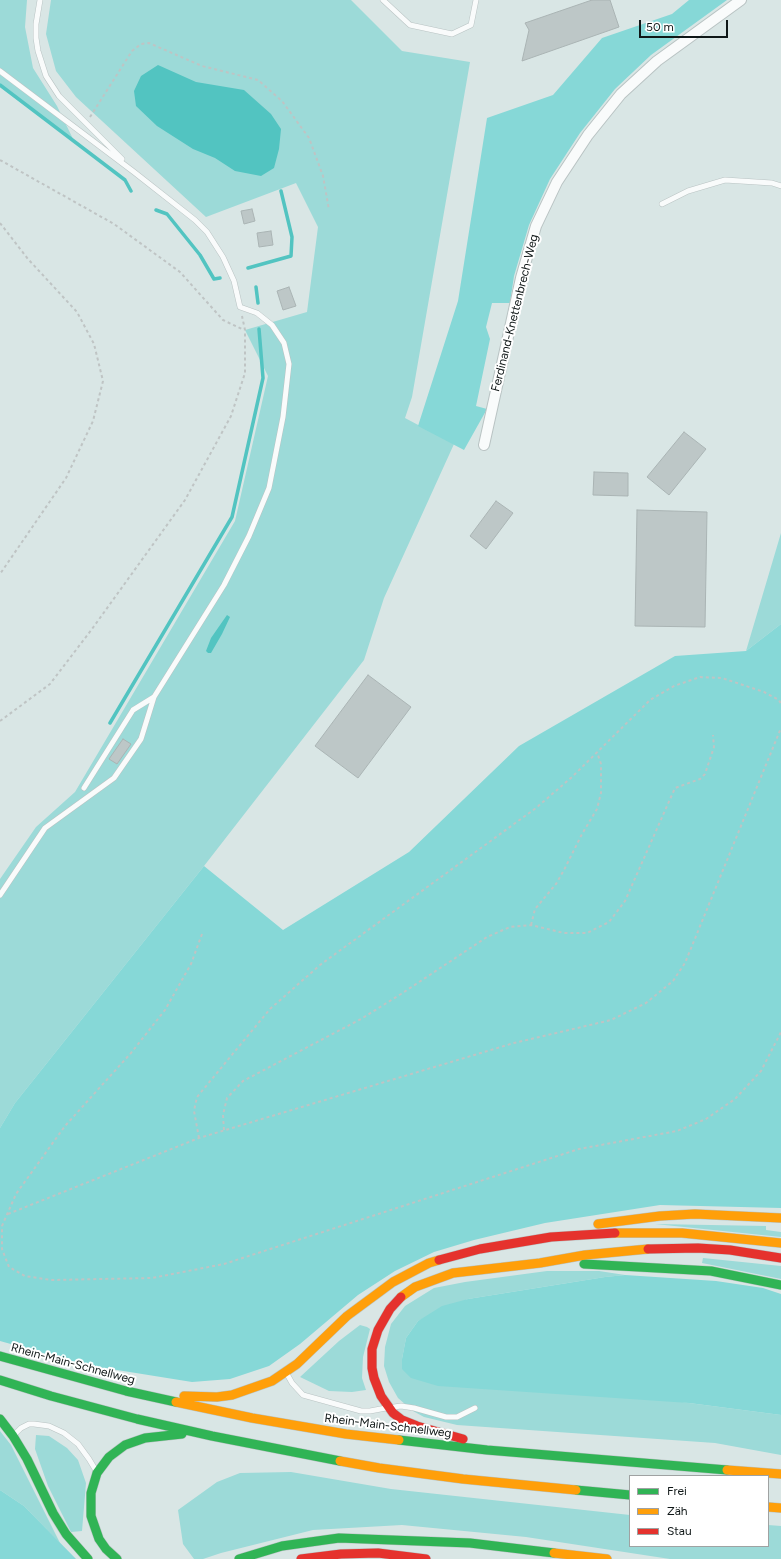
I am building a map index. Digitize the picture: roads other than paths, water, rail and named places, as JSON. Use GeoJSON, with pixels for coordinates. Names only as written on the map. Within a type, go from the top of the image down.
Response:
{"type":"FeatureCollection","features":[{"type":"Feature","properties":{"kind":"highway"},"geometry":{"type":"LineString","coordinates":[[542,1238],[592,1225],[660,1216],[702,1214],[781,1218]]}},
{"type":"Feature","properties":{"kind":"highway"},"geometry":{"type":"LineString","coordinates":[[126,1391],[217,1397],[246,1391],[272,1381],[286,1372],[310,1352],[347,1316],[393,1282],[429,1263],[480,1249],[542,1238],[582,1234],[648,1232],[715,1235],[781,1243]]}},
{"type":"Feature","properties":{"kind":"highway"},"geometry":{"type":"LineString","coordinates":[[487,1450],[471,1441],[417,1426],[402,1420],[388,1408],[380,1392],[374,1378],[372,1368],[372,1349],[378,1330],[397,1300],[415,1287],[453,1273],[540,1263],[598,1253],[671,1248],[730,1250],[781,1258]]}},
{"type":"Feature","properties":{"kind":"highway"},"geometry":{"type":"LineString","coordinates":[[540,1263],[615,1265],[711,1271],[781,1285]]}},
{"type":"Feature","properties":{"kind":"highway","name":"Rhein-Main-Schnellweg"},"geometry":{"type":"LineString","coordinates":[[0,1356],[126,1391],[217,1411],[372,1438],[487,1450],[781,1474]]}},
{"type":"Feature","properties":{"kind":"highway"},"geometry":{"type":"LineString","coordinates":[[0,1380],[51,1396],[129,1417],[306,1455],[387,1469],[513,1485],[629,1495]]}},
{"type":"Feature","properties":{"kind":"highway"},"geometry":{"type":"LineString","coordinates":[[0,1419],[28,1459],[53,1513],[66,1534],[88,1559]]}},
{"type":"Feature","properties":{"kind":"highway"},"geometry":{"type":"LineString","coordinates":[[117,1559],[106,1549],[99,1539],[91,1516],[91,1493],[97,1473],[102,1465],[117,1450],[135,1441],[192,1434],[212,1436]]}},
{"type":"Feature","properties":{"kind":"highway"},"geometry":{"type":"LineString","coordinates":[[769,1507],[781,1508]]}},
{"type":"Feature","properties":{"kind":"highway"},"geometry":{"type":"LineString","coordinates":[[239,1559],[282,1546],[339,1538],[390,1538],[470,1543],[607,1559]]}},
{"type":"Feature","properties":{"kind":"highway"},"geometry":{"type":"LineString","coordinates":[[390,1538],[480,1554]]}},
{"type":"Feature","properties":{"kind":"highway"},"geometry":{"type":"LineString","coordinates":[[301,1559],[341,1554],[371,1554],[426,1559]]}},
{"type":"Feature","properties":{"kind":"street","name":"Ferdinand-Knettenbrech-Weg"},"geometry":{"type":"LineString","coordinates":[[484,445],[521,278],[536,226],[557,182],[588,135],[621,94],[657,61],[741,0]]}},
{"type":"Feature","properties":{"kind":"lane"},"geometry":{"type":"LineString","coordinates":[[40,0],[36,24],[36,38],[46,76],[59,96],[134,172]]}},
{"type":"Feature","properties":{"kind":"lane"},"geometry":{"type":"LineString","coordinates":[[383,0],[410,25],[452,34],[471,25],[476,0]]}},
{"type":"Feature","properties":{"kind":"lane"},"geometry":{"type":"LineString","coordinates":[[0,71],[183,210],[207,232],[217,245],[230,268],[240,307],[257,313],[272,326],[284,343],[289,364],[277,453],[267,494],[224,586],[154,697],[141,739],[114,778],[45,828],[0,895]]}},
{"type":"Feature","properties":{"kind":"lane"},"geometry":{"type":"LineString","coordinates":[[662,204],[688,191],[725,180],[772,183],[781,186]]}},
{"type":"Feature","properties":{"kind":"lane"},"geometry":{"type":"LineString","coordinates":[[84,788],[133,710],[154,697]]}},
{"type":"Feature","properties":{"kind":"lane"},"geometry":{"type":"LineString","coordinates":[[286,1372],[292,1383],[303,1394],[360,1411],[407,1406],[446,1418],[457,1417],[475,1408]]}},
{"type":"Feature","properties":{"kind":"lane"},"geometry":{"type":"LineString","coordinates":[[13,1436],[21,1428],[28,1424],[49,1426],[64,1433],[78,1444],[97,1473]]}},
{"type":"Feature","properties":{"kind":"waterway"},"geometry":{"type":"LineString","coordinates":[[0,85],[125,180],[131,191]]}},
{"type":"Feature","properties":{"kind":"waterway"},"geometry":{"type":"LineString","coordinates":[[248,268],[291,256],[292,237],[281,191]]}},
{"type":"Feature","properties":{"kind":"waterway"},"geometry":{"type":"LineString","coordinates":[[156,210],[167,214],[200,255],[214,279],[220,278]]}},
{"type":"Feature","properties":{"kind":"waterway"},"geometry":{"type":"LineString","coordinates":[[256,287],[258,303]]}},
{"type":"Feature","properties":{"kind":"waterway"},"geometry":{"type":"LineString","coordinates":[[110,723],[232,517],[263,378],[259,329]]}}]}
